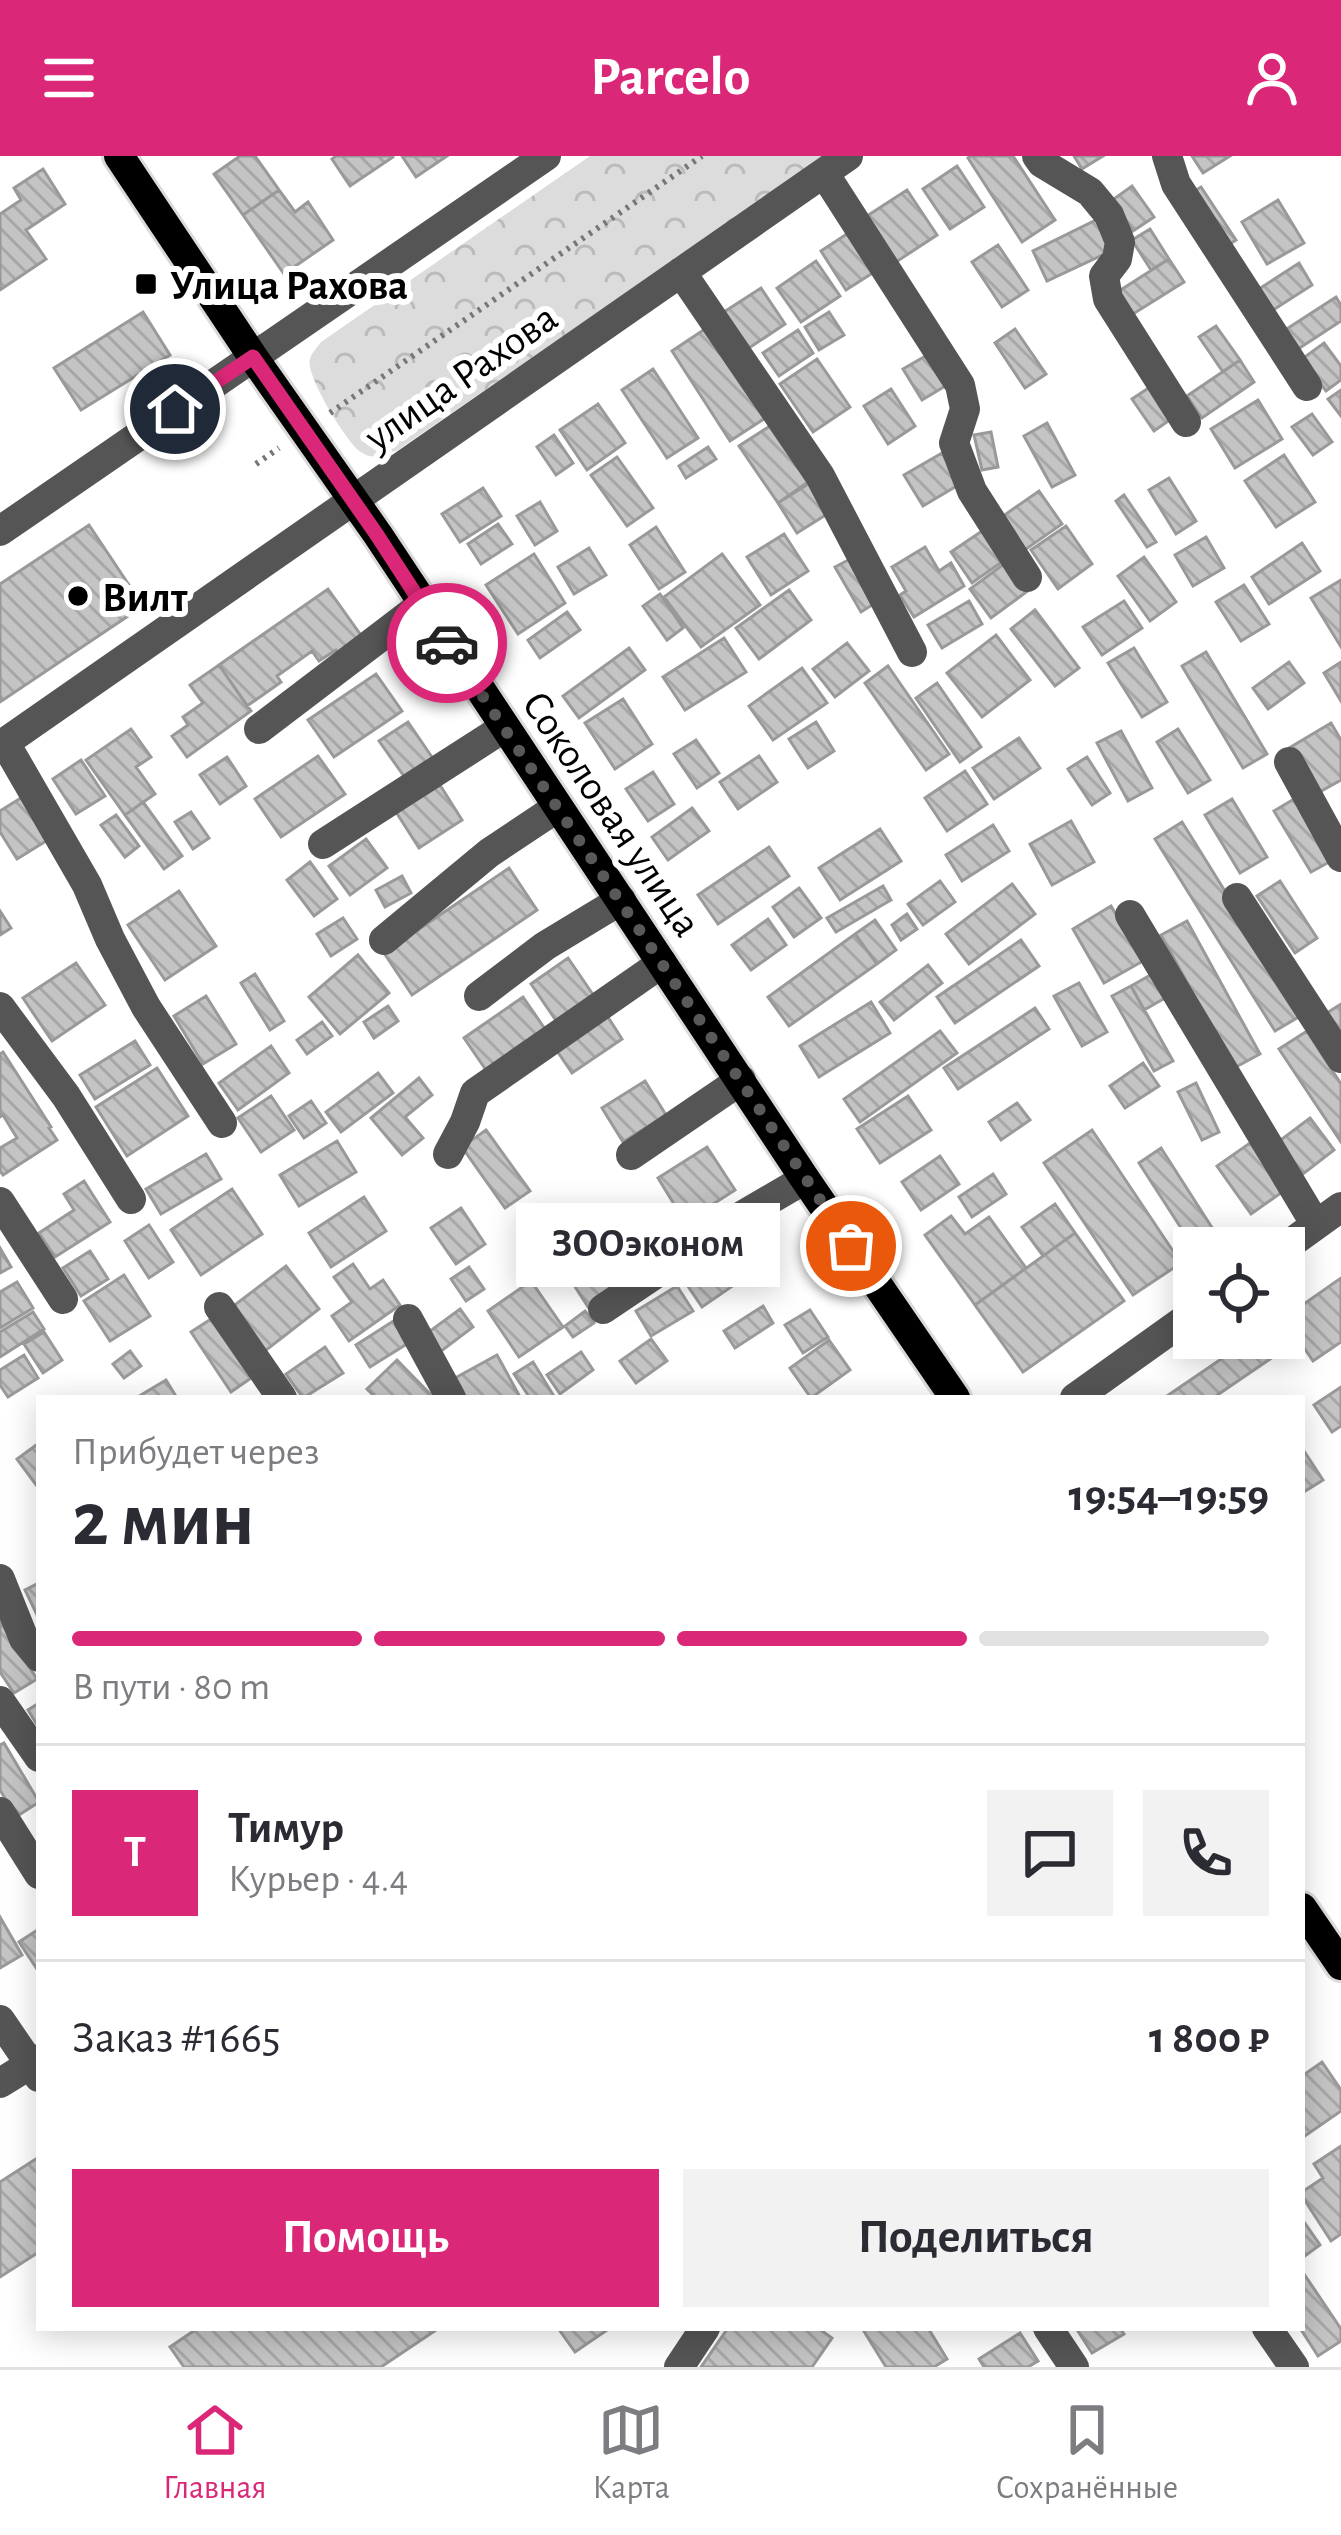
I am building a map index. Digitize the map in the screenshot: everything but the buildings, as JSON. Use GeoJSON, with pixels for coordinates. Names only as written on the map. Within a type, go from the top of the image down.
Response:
{"type":"FeatureCollection","features":[{"type":"Feature","properties":{"kind":"main road","name":"Соколовая улица"},"geometry":{"type":"LineString","coordinates":[[119,156],[953,1395]]}},
{"type":"Feature","properties":{"kind":"main road"},"geometry":{"type":"LineString","coordinates":[[1305,1912],[1341,1965]]}},
{"type":"Feature","properties":{"kind":"street"},"geometry":{"type":"LineString","coordinates":[[0,531],[546,156]]}},
{"type":"Feature","properties":{"kind":"street"},"geometry":{"type":"LineString","coordinates":[[1037,156],[1090,191],[1109,215],[1120,242],[1118,259],[1104,276],[1108,299],[1186,422]]}},
{"type":"Feature","properties":{"kind":"street"},"geometry":{"type":"LineString","coordinates":[[1167,156],[1176,184],[1307,386]]}},
{"type":"Feature","properties":{"kind":"street"},"geometry":{"type":"LineString","coordinates":[[836,165],[960,385],[965,409],[954,443],[972,491],[1027,577]]}},
{"type":"Feature","properties":{"kind":"street","name":"улица Рахова"},"geometry":{"type":"LineString","coordinates":[[2,744],[836,165]]}},
{"type":"Feature","properties":{"kind":"street"},"geometry":{"type":"LineString","coordinates":[[681,272],[820,476],[912,652]]}},
{"type":"Feature","properties":{"kind":"street"},"geometry":{"type":"LineString","coordinates":[[259,729],[422,605]]}},
{"type":"Feature","properties":{"kind":"street"},"geometry":{"type":"LineString","coordinates":[[323,844],[505,727]]}},
{"type":"Feature","properties":{"kind":"street"},"geometry":{"type":"LineString","coordinates":[[2,744],[87,885],[146,1007],[222,1123]]}},
{"type":"Feature","properties":{"kind":"street"},"geometry":{"type":"LineString","coordinates":[[1289,762],[1341,857]]}},
{"type":"Feature","properties":{"kind":"street"},"geometry":{"type":"LineString","coordinates":[[384,940],[488,854],[558,807]]}},
{"type":"Feature","properties":{"kind":"street"},"geometry":{"type":"LineString","coordinates":[[1237,898],[1341,1058]]}},
{"type":"Feature","properties":{"kind":"street"},"geometry":{"type":"LineString","coordinates":[[479,996],[545,946],[621,900]]}},
{"type":"Feature","properties":{"kind":"street"},"geometry":{"type":"LineString","coordinates":[[1130,915],[1329,1216]]}},
{"type":"Feature","properties":{"kind":"street"},"geometry":{"type":"LineString","coordinates":[[448,1154],[475,1093],[662,962]]}},
{"type":"Feature","properties":{"kind":"street"},"geometry":{"type":"LineString","coordinates":[[0,1007],[66,1096],[130,1199]]}},
{"type":"Feature","properties":{"kind":"street"},"geometry":{"type":"LineString","coordinates":[[631,1155],[741,1080]]}},
{"type":"Feature","properties":{"kind":"street"},"geometry":{"type":"LineString","coordinates":[[603,1309],[805,1179]]}},
{"type":"Feature","properties":{"kind":"street"},"geometry":{"type":"LineString","coordinates":[[0,1202],[63,1299]]}},
{"type":"Feature","properties":{"kind":"street"},"geometry":{"type":"LineString","coordinates":[[219,1307],[280,1395]]}},
{"type":"Feature","properties":{"kind":"street"},"geometry":{"type":"LineString","coordinates":[[408,1319],[449,1395]]}},
{"type":"Feature","properties":{"kind":"street"},"geometry":{"type":"LineString","coordinates":[[1079,1395],[1173,1328]]}},
{"type":"Feature","properties":{"kind":"street"},"geometry":{"type":"LineString","coordinates":[[0,1579],[23,1639],[36,1654]]}},
{"type":"Feature","properties":{"kind":"street"},"geometry":{"type":"LineString","coordinates":[[0,1701],[36,1753]]}},
{"type":"Feature","properties":{"kind":"street"},"geometry":{"type":"LineString","coordinates":[[0,1812],[36,1869]]}},
{"type":"Feature","properties":{"kind":"street"},"geometry":{"type":"LineString","coordinates":[[0,2020],[36,2067],[0,2083]]}},
{"type":"Feature","properties":{"kind":"street"},"geometry":{"type":"LineString","coordinates":[[679,2367],[703,2331]]}},
{"type":"Feature","properties":{"kind":"street"},"geometry":{"type":"LineString","coordinates":[[1050,2331],[1074,2367]]}},
{"type":"Feature","properties":{"kind":"street"},"geometry":{"type":"LineString","coordinates":[[1270,2331],[1294,2367]]}},
{"type":"Feature","properties":{"kind":"path"},"geometry":{"type":"LineString","coordinates":[[256,464],[702,156]]}},
{"type":"Feature","properties":{"kind":"green space"},"geometry":{"type":"Polygon","coordinates":[[[590,156],[824,156],[398,450],[375,456],[361,452],[320,393],[310,367],[313,352],[590,156]]]}},
{"type":"Feature","properties":{"kind":"way so far"},"geometry":{"type":"LineString","coordinates":[[447,643],[851,1246]]}},
{"type":"Feature","properties":{"kind":"place","name":"Улица Рахова"},"geometry":{"type":"Point","coordinates":[146,284]}},
{"type":"Feature","properties":{"kind":"place","name":"Вилт"},"geometry":{"type":"Point","coordinates":[78,596]}},
{"type":"Feature","properties":{"kind":"place","name":"ЗООэконом"},"geometry":{"type":"Point","coordinates":[851,1246]}},
{"type":"Feature","properties":{"kind":"route"},"geometry":{"type":"LineString","coordinates":[[175,409],[253,357],[447,643]]}}]}
